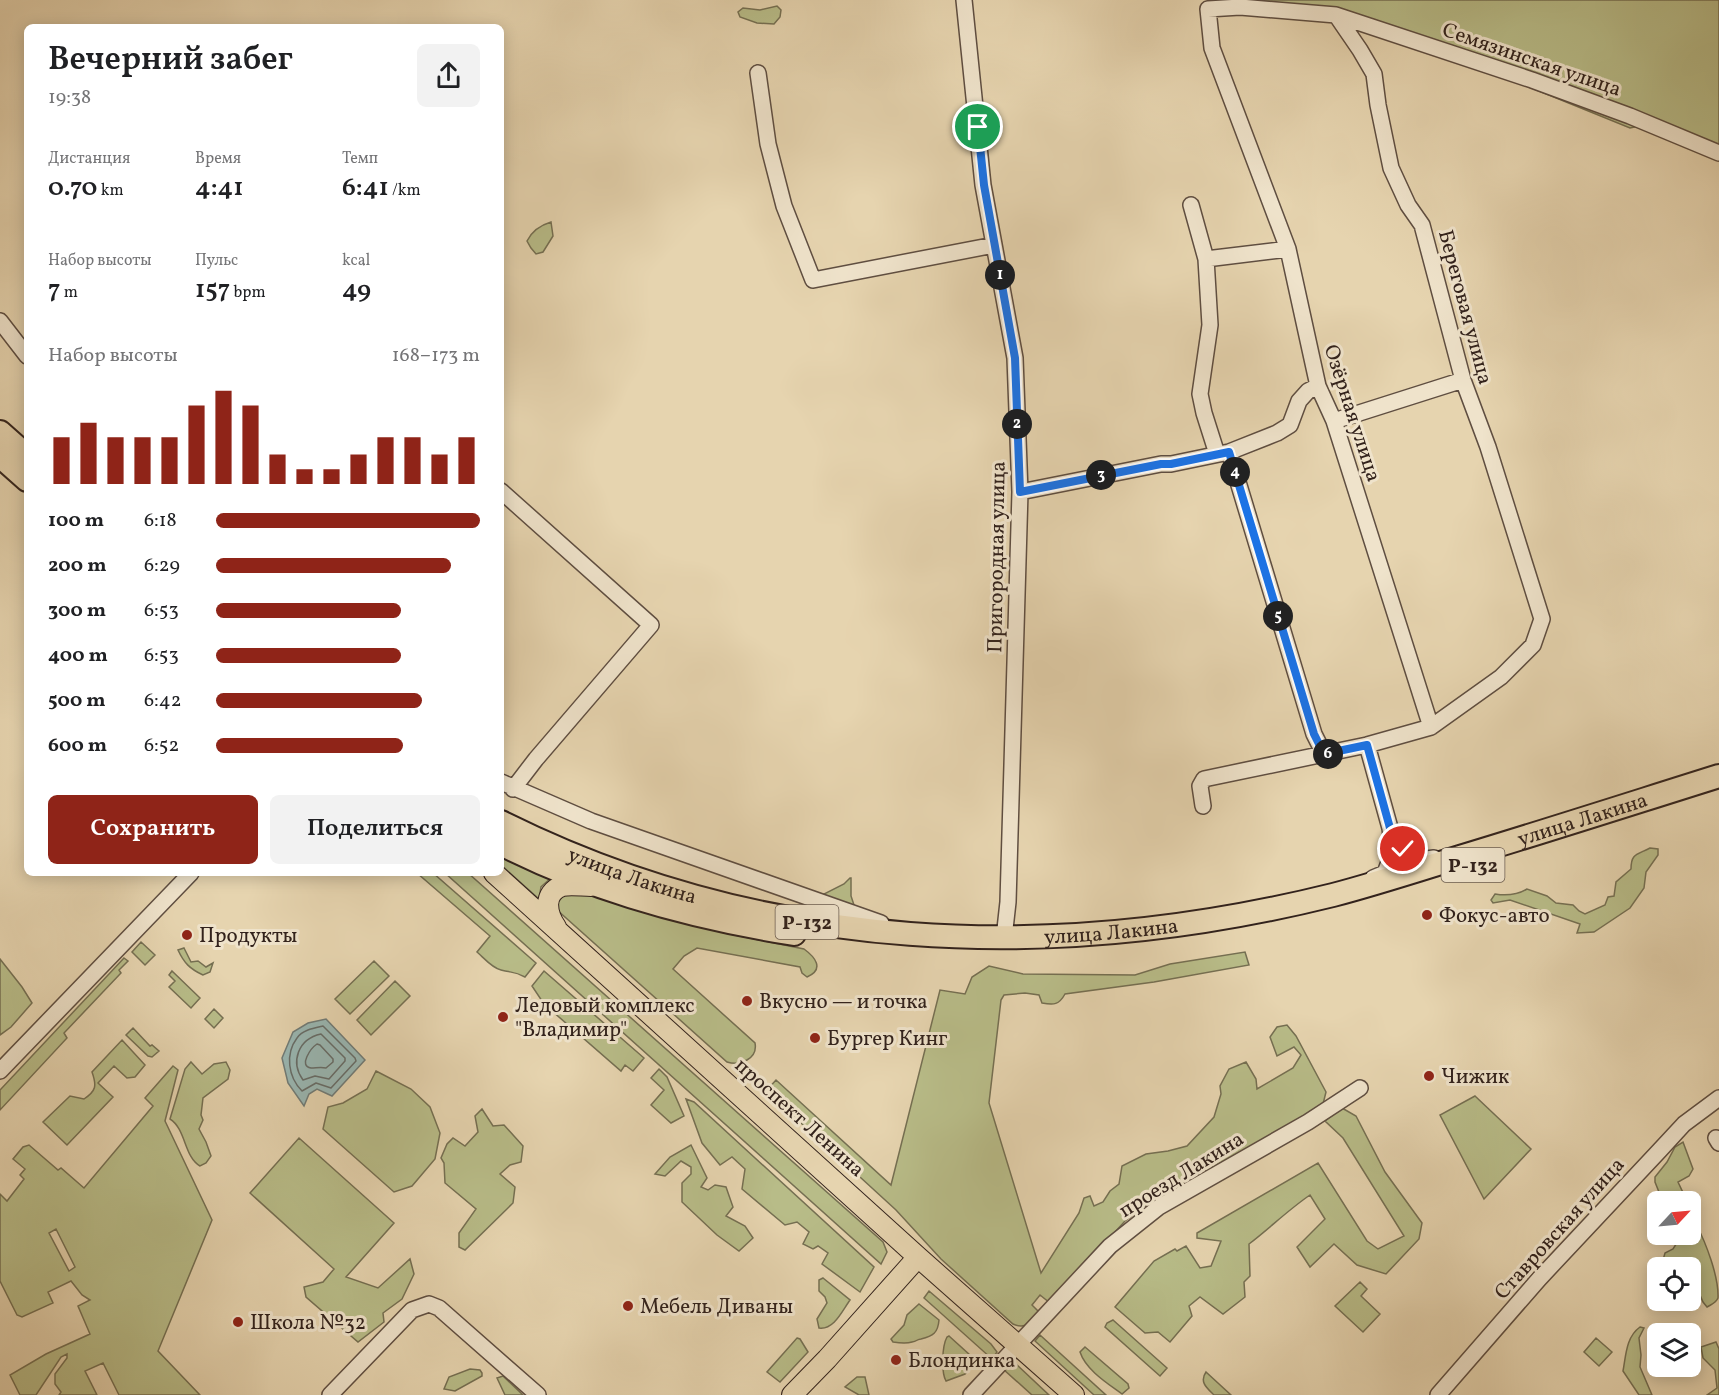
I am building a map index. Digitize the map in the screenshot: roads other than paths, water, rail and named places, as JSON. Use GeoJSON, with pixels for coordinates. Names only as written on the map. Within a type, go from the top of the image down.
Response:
{"type":"FeatureCollection","features":[{"type":"Feature","properties":{"kind":"highway"},"geometry":{"type":"LineString","coordinates":[[0,432],[24,453]]}},
{"type":"Feature","properties":{"kind":"highway"},"geometry":{"type":"LineString","coordinates":[[0,456],[24,477]]}},
{"type":"Feature","properties":{"kind":"highway","name":"улица Лакина"},"geometry":{"type":"LineString","coordinates":[[504,824],[533,838],[627,875],[735,908],[804,922],[872,931],[1004,938],[1162,928],[1261,911],[1335,894],[1719,776]]}},
{"type":"Feature","properties":{"kind":"highway","name":"улица Лакина"},"geometry":{"type":"LineString","coordinates":[[504,846],[599,887],[654,904],[748,927],[845,943],[937,950],[984,950],[1138,943],[1242,929],[1294,918],[1719,788]]}},
{"type":"Feature","properties":{"kind":"main road","name":"проспект Ленина"},"geometry":{"type":"LineString","coordinates":[[497,876],[1074,1395]]}},
{"type":"Feature","properties":{"kind":"main road"},"geometry":{"type":"LineString","coordinates":[[560,934],[548,912],[547,905],[551,894],[568,885],[599,887]]}},
{"type":"Feature","properties":{"kind":"main road"},"geometry":{"type":"LineString","coordinates":[[792,1395],[918,1257]]}},
{"type":"Feature","properties":{"kind":"street","name":"Пригородная улица"},"geometry":{"type":"LineString","coordinates":[[964,0],[984,185],[1015,358],[1020,492],[1008,890],[1004,938]]}},
{"type":"Feature","properties":{"kind":"street","name":"Семязинская улица"},"geometry":{"type":"LineString","coordinates":[[1208,9],[1240,7],[1336,15],[1532,80],[1630,116],[1719,153]]}},
{"type":"Feature","properties":{"kind":"street","name":"Озёрная улица"},"geometry":{"type":"LineString","coordinates":[[1208,9],[1212,48],[1288,249],[1318,386],[1334,421],[1431,727]]}},
{"type":"Feature","properties":{"kind":"street","name":"Береговая улица"},"geometry":{"type":"LineString","coordinates":[[1336,15],[1374,74],[1391,168],[1408,205],[1422,225],[1463,380],[1488,447],[1542,619],[1533,645],[1501,677],[1431,727]]}},
{"type":"Feature","properties":{"kind":"street"},"geometry":{"type":"LineString","coordinates":[[758,73],[768,144],[784,206],[813,280],[994,245]]}},
{"type":"Feature","properties":{"kind":"street"},"geometry":{"type":"LineString","coordinates":[[1191,206],[1206,259],[1210,325],[1200,394],[1204,412],[1223,453],[1314,734],[1324,754]]}},
{"type":"Feature","properties":{"kind":"street"},"geometry":{"type":"LineString","coordinates":[[1206,259],[1288,249]]}},
{"type":"Feature","properties":{"kind":"street"},"geometry":{"type":"LineString","coordinates":[[0,321],[24,352]]}},
{"type":"Feature","properties":{"kind":"street"},"geometry":{"type":"LineString","coordinates":[[1334,421],[1463,380]]}},
{"type":"Feature","properties":{"kind":"street"},"geometry":{"type":"LineString","coordinates":[[1020,492],[1223,453],[1277,433],[1290,425],[1299,401],[1308,391],[1318,386]]}},
{"type":"Feature","properties":{"kind":"street"},"geometry":{"type":"LineString","coordinates":[[504,494],[651,625],[536,759],[507,786],[591,821],[875,922],[943,936]]}},
{"type":"Feature","properties":{"kind":"street"},"geometry":{"type":"LineString","coordinates":[[1203,806],[1200,786],[1204,780],[1367,745],[1431,727]]}},
{"type":"Feature","properties":{"kind":"street"},"geometry":{"type":"LineString","coordinates":[[1335,894],[1385,873],[1393,852],[1390,828],[1367,745]]}},
{"type":"Feature","properties":{"kind":"street"},"geometry":{"type":"LineString","coordinates":[[1390,828],[1403,849],[1419,860],[1479,851]]}},
{"type":"Feature","properties":{"kind":"street"},"geometry":{"type":"LineString","coordinates":[[0,1071],[188,876]]}},
{"type":"Feature","properties":{"kind":"street","name":"проезд Лакина"},"geometry":{"type":"LineString","coordinates":[[971,1395],[1110,1246],[1159,1207],[1308,1122],[1360,1088]]}},
{"type":"Feature","properties":{"kind":"street","name":"Ставровская улица"},"geometry":{"type":"LineString","coordinates":[[1438,1395],[1539,1279],[1648,1162],[1684,1124],[1719,1098]]}},
{"type":"Feature","properties":{"kind":"street"},"geometry":{"type":"LineString","coordinates":[[330,1395],[412,1310],[429,1304],[439,1308],[538,1395]]}},
{"type":"Feature","properties":{"kind":"water"},"geometry":{"type":"Polygon","coordinates":[[[326,1019],[365,1060],[332,1096],[317,1089],[309,1094],[304,1106],[288,1083],[282,1058],[293,1032],[308,1023],[326,1019]]]}},
{"type":"Feature","properties":{"kind":"place","name":"Фокус-авто"},"geometry":{"type":"Point","coordinates":[1427,915]}},
{"type":"Feature","properties":{"kind":"place","name":"Продукты"},"geometry":{"type":"Point","coordinates":[187,935]}},
{"type":"Feature","properties":{"kind":"place","name":"Вкусно — и точка"},"geometry":{"type":"Point","coordinates":[747,1001]}},
{"type":"Feature","properties":{"kind":"place","name":"Ледовый комплекс \"Владимир\""},"geometry":{"type":"Point","coordinates":[503,1017]}},
{"type":"Feature","properties":{"kind":"place","name":"Бургер Кинг"},"geometry":{"type":"Point","coordinates":[815,1038]}},
{"type":"Feature","properties":{"kind":"place","name":"Чижик"},"geometry":{"type":"Point","coordinates":[1429,1076]}},
{"type":"Feature","properties":{"kind":"place","name":"Мебель Диваны"},"geometry":{"type":"Point","coordinates":[628,1306]}},
{"type":"Feature","properties":{"kind":"place","name":"Школа №32"},"geometry":{"type":"Point","coordinates":[238,1322]}},
{"type":"Feature","properties":{"kind":"place","name":"Блондинка"},"geometry":{"type":"Point","coordinates":[896,1360]}}]}
